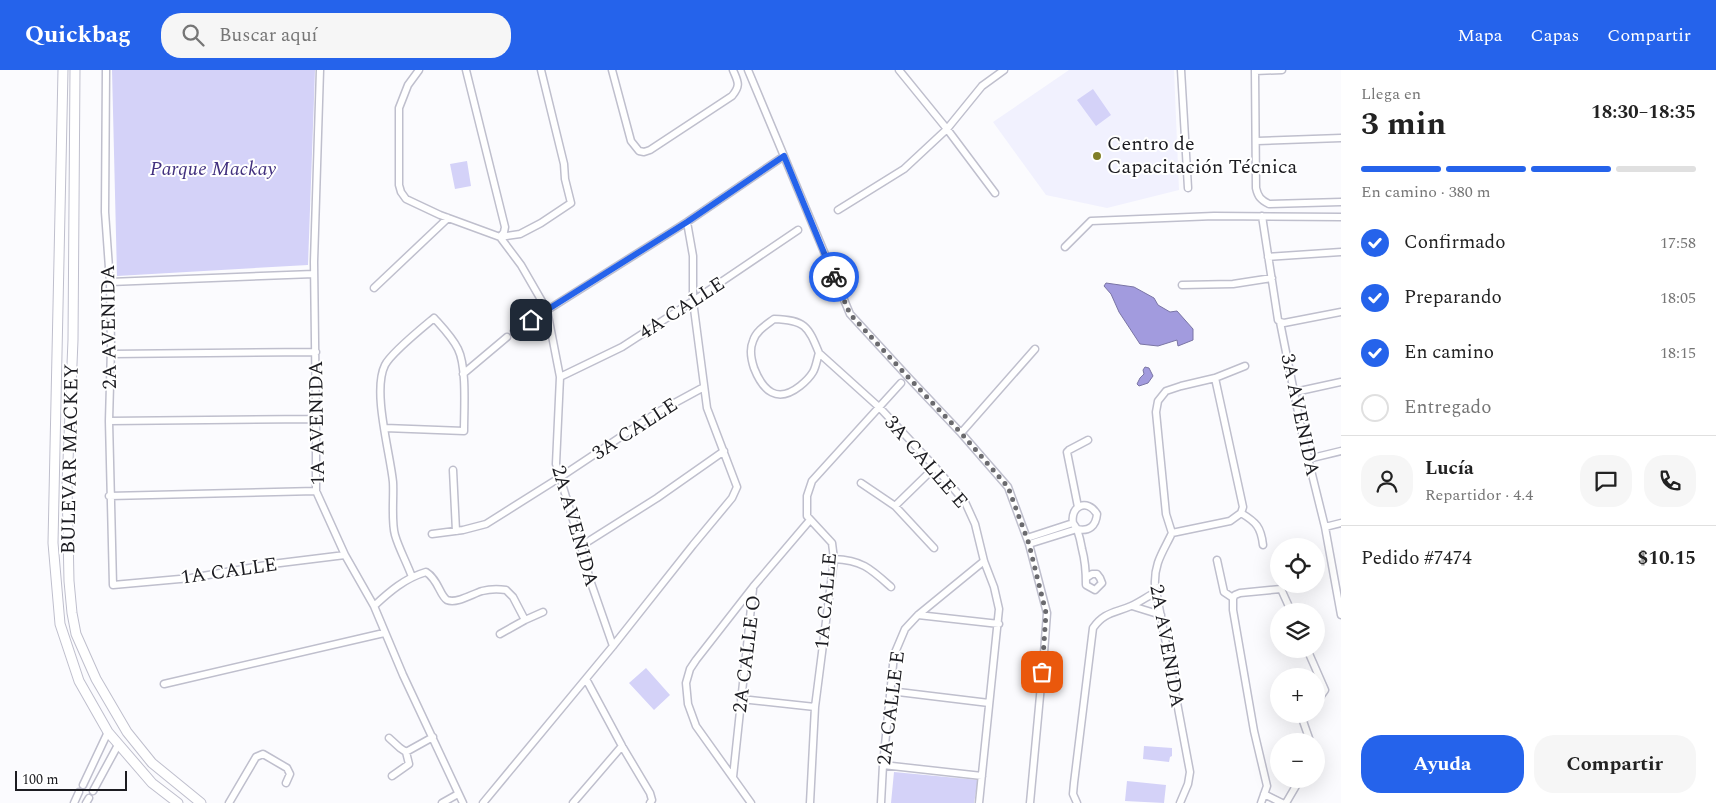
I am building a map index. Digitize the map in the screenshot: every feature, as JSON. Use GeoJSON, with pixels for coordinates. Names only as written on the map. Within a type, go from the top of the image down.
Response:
{"type":"FeatureCollection","features":[{"type":"Feature","properties":{"kind":"main road","name":"BULEVAR MACKEY"},"geometry":{"type":"LineString","coordinates":[[63,70],[53,543],[60,624],[79,681],[108,732],[152,783],[178,803]]}},
{"type":"Feature","properties":{"kind":"main road","name":"BULEVAR MACKEY"},"geometry":{"type":"LineString","coordinates":[[75,70],[73,340],[68,485],[68,581],[72,613],[76,634],[96,679],[122,727],[152,763],[201,803]]}},
{"type":"Feature","properties":{"kind":"main road"},"geometry":{"type":"LineString","coordinates":[[108,732],[115,726],[122,727],[118,745]]}},
{"type":"Feature","properties":{"kind":"street","name":"2A AVENIDA"},"geometry":{"type":"LineString","coordinates":[[106,70],[105,212],[110,282],[109,496],[113,585]]}},
{"type":"Feature","properties":{"kind":"street","name":"1A AVENIDA"},"geometry":{"type":"LineString","coordinates":[[320,70],[314,274],[316,490],[345,554],[374,606],[384,633],[463,803]]}},
{"type":"Feature","properties":{"kind":"street"},"geometry":{"type":"LineString","coordinates":[[419,70],[408,85],[399,108],[399,185],[401,192],[406,199],[448,218],[500,237],[520,234],[542,223],[571,203],[564,164],[541,70]]}},
{"type":"Feature","properties":{"kind":"street"},"geometry":{"type":"LineString","coordinates":[[466,70],[505,226],[504,232],[500,237]]}},
{"type":"Feature","properties":{"kind":"street"},"geometry":{"type":"LineString","coordinates":[[612,70],[631,141],[639,151],[644,152],[650,150],[732,96],[737,90],[738,82],[733,70]]}},
{"type":"Feature","properties":{"kind":"street"},"geometry":{"type":"LineString","coordinates":[[748,70],[850,314],[961,433],[1008,487],[1028,541],[1046,613],[1030,803]]}},
{"type":"Feature","properties":{"kind":"street"},"geometry":{"type":"LineString","coordinates":[[899,70],[947,128],[995,194]]}},
{"type":"Feature","properties":{"kind":"street"},"geometry":{"type":"LineString","coordinates":[[838,210],[904,169],[947,128],[982,86],[1004,70]]}},
{"type":"Feature","properties":{"kind":"street"},"geometry":{"type":"LineString","coordinates":[[1181,70],[1188,188]]}},
{"type":"Feature","properties":{"kind":"street"},"geometry":{"type":"LineString","coordinates":[[1282,70],[1255,70],[1256,188],[1258,195],[1269,204],[1341,202]]}},
{"type":"Feature","properties":{"kind":"street"},"geometry":{"type":"LineString","coordinates":[[1257,141],[1341,138]]}},
{"type":"Feature","properties":{"kind":"street"},"geometry":{"type":"LineString","coordinates":[[514,330],[687,222],[784,156]]}},
{"type":"Feature","properties":{"kind":"street"},"geometry":{"type":"LineString","coordinates":[[1065,246],[1091,221],[1150,217],[1262,216],[1341,218]]}},
{"type":"Feature","properties":{"kind":"street","name":"3A AVENIDA"},"geometry":{"type":"LineString","coordinates":[[1262,216],[1278,320],[1280,322],[1308,459],[1339,593],[1341,615]]}},
{"type":"Feature","properties":{"kind":"street"},"geometry":{"type":"LineString","coordinates":[[374,288],[448,218]]}},
{"type":"Feature","properties":{"kind":"street"},"geometry":{"type":"LineString","coordinates":[[483,803],[732,498],[737,487],[707,408],[693,302],[693,256],[687,222]]}},
{"type":"Feature","properties":{"kind":"street","name":"4A CALLE"},"geometry":{"type":"LineString","coordinates":[[560,377],[622,347],[693,302],[798,230]]}},
{"type":"Feature","properties":{"kind":"street","name":"2A AVENIDA"},"geometry":{"type":"LineString","coordinates":[[500,237],[521,265],[547,310],[560,377],[556,464],[590,580],[613,646]]}},
{"type":"Feature","properties":{"kind":"street"},"geometry":{"type":"LineString","coordinates":[[1268,257],[1341,252]]}},
{"type":"Feature","properties":{"kind":"street"},"geometry":{"type":"LineString","coordinates":[[110,282],[314,274]]}},
{"type":"Feature","properties":{"kind":"street"},"geometry":{"type":"LineString","coordinates":[[1182,285],[1233,284],[1272,278]]}},
{"type":"Feature","properties":{"kind":"street"},"geometry":{"type":"LineString","coordinates":[[1280,322],[1284,324],[1341,312]]}},
{"type":"Feature","properties":{"kind":"street"},"geometry":{"type":"LineString","coordinates":[[385,428],[464,431],[463,374],[459,351],[450,336],[434,318],[385,365],[380,383],[385,428],[391,462],[395,534],[412,577]]}},
{"type":"Feature","properties":{"kind":"street"},"geometry":{"type":"LineString","coordinates":[[774,319],[794,320],[810,332],[819,353],[814,371],[792,392],[782,395],[773,394],[764,388],[758,379],[750,354],[753,340],[762,328],[774,319]]}},
{"type":"Feature","properties":{"kind":"street"},"geometry":{"type":"LineString","coordinates":[[463,374],[507,337]]}},
{"type":"Feature","properties":{"kind":"street"},"geometry":{"type":"LineString","coordinates":[[961,433],[1035,349]]}},
{"type":"Feature","properties":{"kind":"street"},"geometry":{"type":"LineString","coordinates":[[111,354],[316,352]]}},
{"type":"Feature","properties":{"kind":"street","name":"3A CALLE E"},"geometry":{"type":"LineString","coordinates":[[819,353],[880,408],[935,467],[965,502],[975,524],[999,609],[999,624],[979,803]]}},
{"type":"Feature","properties":{"kind":"street"},"geometry":{"type":"LineString","coordinates":[[1215,378],[1243,507],[1241,513],[1230,521],[1172,533],[1166,514],[1156,412],[1158,401],[1166,391],[1215,378],[1245,366]]}},
{"type":"Feature","properties":{"kind":"street"},"geometry":{"type":"LineString","coordinates":[[1295,392],[1341,382]]}},
{"type":"Feature","properties":{"kind":"street"},"geometry":{"type":"LineString","coordinates":[[810,520],[806,512],[806,496],[812,482],[901,383]]}},
{"type":"Feature","properties":{"kind":"street","name":"3A CALLE"},"geometry":{"type":"LineString","coordinates":[[432,534],[486,524],[658,412],[704,386]]}},
{"type":"Feature","properties":{"kind":"street"},"geometry":{"type":"LineString","coordinates":[[109,421],[316,418]]}},
{"type":"Feature","properties":{"kind":"street"},"geometry":{"type":"LineString","coordinates":[[1078,507],[1067,452],[1088,440]]}},
{"type":"Feature","properties":{"kind":"street"},"geometry":{"type":"LineString","coordinates":[[581,546],[657,498],[724,451]]}},
{"type":"Feature","properties":{"kind":"street"},"geometry":{"type":"LineString","coordinates":[[1308,459],[1341,451]]}},
{"type":"Feature","properties":{"kind":"street"},"geometry":{"type":"LineString","coordinates":[[895,506],[935,467]]}},
{"type":"Feature","properties":{"kind":"street"},"geometry":{"type":"LineString","coordinates":[[453,470],[456,530]]}},
{"type":"Feature","properties":{"kind":"street"},"geometry":{"type":"LineString","coordinates":[[861,483],[895,506],[934,548]]}},
{"type":"Feature","properties":{"kind":"street"},"geometry":{"type":"LineString","coordinates":[[109,496],[316,490]]}},
{"type":"Feature","properties":{"kind":"street"},"geometry":{"type":"LineString","coordinates":[[1028,541],[1075,526],[1083,530],[1088,529],[1096,520],[1097,514],[1089,505],[1078,507],[1074,513],[1075,526],[1083,549],[1086,578]]}},
{"type":"Feature","properties":{"kind":"street"},"geometry":{"type":"LineString","coordinates":[[1241,513],[1253,521],[1261,531],[1262,545]]}},
{"type":"Feature","properties":{"kind":"street","name":"1A CALLE"},"geometry":{"type":"LineString","coordinates":[[810,520],[832,543],[834,559],[815,707],[810,803]]}},
{"type":"Feature","properties":{"kind":"street","name":"2A CALLE O"},"geometry":{"type":"LineString","coordinates":[[733,777],[753,587],[810,520]]}},
{"type":"Feature","properties":{"kind":"street"},"geometry":{"type":"LineString","coordinates":[[1324,527],[1341,523]]}},
{"type":"Feature","properties":{"kind":"street","name":"2A AVENIDA"},"geometry":{"type":"LineString","coordinates":[[1172,533],[1154,572],[1156,592],[1190,772],[1188,784],[1180,803]]}},
{"type":"Feature","properties":{"kind":"street","name":"1A CALLE"},"geometry":{"type":"LineString","coordinates":[[113,585],[191,578],[345,554]]}},
{"type":"Feature","properties":{"kind":"street"},"geometry":{"type":"LineString","coordinates":[[834,559],[849,560],[862,564],[891,587]]}},
{"type":"Feature","properties":{"kind":"street"},"geometry":{"type":"LineString","coordinates":[[1217,560],[1224,592],[1233,598]]}},
{"type":"Feature","properties":{"kind":"street","name":"2A CALLE E"},"geometry":{"type":"LineString","coordinates":[[881,803],[894,655],[899,641],[918,615],[984,561]]}},
{"type":"Feature","properties":{"kind":"street"},"geometry":{"type":"LineString","coordinates":[[374,606],[412,577],[426,572],[435,579],[442,596],[447,600],[454,600],[483,591],[506,590],[513,596],[525,620]]}},
{"type":"Feature","properties":{"kind":"street"},"geometry":{"type":"LineString","coordinates":[[751,803],[696,726],[688,704],[686,683],[690,669],[696,660],[753,587]]}},
{"type":"Feature","properties":{"kind":"street"},"geometry":{"type":"LineString","coordinates":[[1261,803],[1267,786],[1254,731],[1232,610],[1233,598],[1240,593],[1281,589],[1287,603]]}},
{"type":"Feature","properties":{"kind":"street"},"geometry":{"type":"LineString","coordinates":[[1078,803],[1073,794],[1093,628],[1099,618],[1132,606],[1156,592]]}},
{"type":"Feature","properties":{"kind":"street"},"geometry":{"type":"LineString","coordinates":[[1132,606],[1161,615]]}},
{"type":"Feature","properties":{"kind":"street"},"geometry":{"type":"LineString","coordinates":[[500,634],[543,612]]}},
{"type":"Feature","properties":{"kind":"street"},"geometry":{"type":"LineString","coordinates":[[918,615],[999,624]]}},
{"type":"Feature","properties":{"kind":"street"},"geometry":{"type":"LineString","coordinates":[[164,684],[384,633]]}},
{"type":"Feature","properties":{"kind":"street"},"geometry":{"type":"LineString","coordinates":[[586,678],[622,746],[650,793],[652,800],[650,803]]}},
{"type":"Feature","properties":{"kind":"street"},"geometry":{"type":"LineString","coordinates":[[890,691],[989,703]]}},
{"type":"Feature","properties":{"kind":"street"},"geometry":{"type":"LineString","coordinates":[[741,698],[815,707]]}},
{"type":"Feature","properties":{"kind":"street"},"geometry":{"type":"LineString","coordinates":[[83,786],[108,732]]}},
{"type":"Feature","properties":{"kind":"street"},"geometry":{"type":"LineString","coordinates":[[406,752],[432,737]]}},
{"type":"Feature","properties":{"kind":"street"},"geometry":{"type":"LineString","coordinates":[[389,738],[406,752],[409,764],[392,776]]}},
{"type":"Feature","properties":{"kind":"street"},"geometry":{"type":"LineString","coordinates":[[93,791],[118,745]]}},
{"type":"Feature","properties":{"kind":"street"},"geometry":{"type":"LineString","coordinates":[[573,803],[622,746]]}},
{"type":"Feature","properties":{"kind":"street"},"geometry":{"type":"LineString","coordinates":[[228,803],[256,757],[263,754],[287,768],[290,774],[286,782]]}},
{"type":"Feature","properties":{"kind":"street"},"geometry":{"type":"LineString","coordinates":[[883,765],[982,776]]}},
{"type":"Feature","properties":{"kind":"street"},"geometry":{"type":"LineString","coordinates":[[1286,803],[1295,788]]}},
{"type":"Feature","properties":{"kind":"street"},"geometry":{"type":"LineString","coordinates":[[74,803],[79,792]]}},
{"type":"Feature","properties":{"kind":"street"},"geometry":{"type":"LineString","coordinates":[[442,803],[458,794]]}},
{"type":"Feature","properties":{"kind":"street"},"geometry":{"type":"LineString","coordinates":[[1264,794],[1282,803]]}},
{"type":"Feature","properties":{"kind":"shaded area","name":"Centro de Capacitación Técnica"},"geometry":{"type":"Polygon","coordinates":[[[1069,70],[1174,70],[1179,190],[1107,208],[1046,195],[993,122],[1069,70]]]}},
{"type":"Feature","properties":{"kind":"shaded area"},"geometry":{"type":"Polygon","coordinates":[[[1106,283],[1134,287],[1154,298],[1158,305],[1170,312],[1177,311],[1193,329],[1193,340],[1178,346],[1177,340],[1158,346],[1140,344],[1119,312],[1111,294],[1104,286],[1106,283]]]}},
{"type":"Feature","properties":{"kind":"shaded area"},"geometry":{"type":"Polygon","coordinates":[[[1145,367],[1149,368],[1153,376],[1148,383],[1139,386],[1137,384],[1144,374],[1143,370],[1145,367]]]}},
{"type":"Feature","properties":{"kind":"green space","name":"Parque Mackay"},"geometry":{"type":"Polygon","coordinates":[[[112,70],[315,70],[308,265],[117,276],[112,70]]]}},
{"type":"Feature","properties":{"kind":"green space"},"geometry":{"type":"Polygon","coordinates":[[[1093,89],[1111,115],[1096,126],[1077,100],[1093,89]]]}},
{"type":"Feature","properties":{"kind":"green space"},"geometry":{"type":"Polygon","coordinates":[[[467,161],[471,186],[455,189],[450,164],[467,161]]]}},
{"type":"Feature","properties":{"kind":"green space"},"geometry":{"type":"Polygon","coordinates":[[[646,668],[670,695],[654,710],[629,683],[646,668]]]}},
{"type":"Feature","properties":{"kind":"green space"},"geometry":{"type":"Polygon","coordinates":[[[1144,746],[1172,748],[1172,756],[1169,762],[1143,759],[1144,746]]]}},
{"type":"Feature","properties":{"kind":"green space"},"geometry":{"type":"Polygon","coordinates":[[[894,772],[978,780],[974,803],[891,803],[894,772]]]}},
{"type":"Feature","properties":{"kind":"green space"},"geometry":{"type":"Polygon","coordinates":[[[1127,781],[1166,785],[1164,803],[1125,801],[1127,781]]]}},
{"type":"Feature","properties":{"kind":"way so far"},"geometry":{"type":"LineString","coordinates":[[834,277],[850,314],[961,433],[1008,487],[1029,544],[1046,613],[1042,672]]}},
{"type":"Feature","properties":{"kind":"place","name":"Centro de Capacitación Técnica"},"geometry":{"type":"Point","coordinates":[1097,156]}},
{"type":"Feature","properties":{"kind":"route"},"geometry":{"type":"LineString","coordinates":[[531,320],[687,222],[784,156],[834,277]]}}]}
